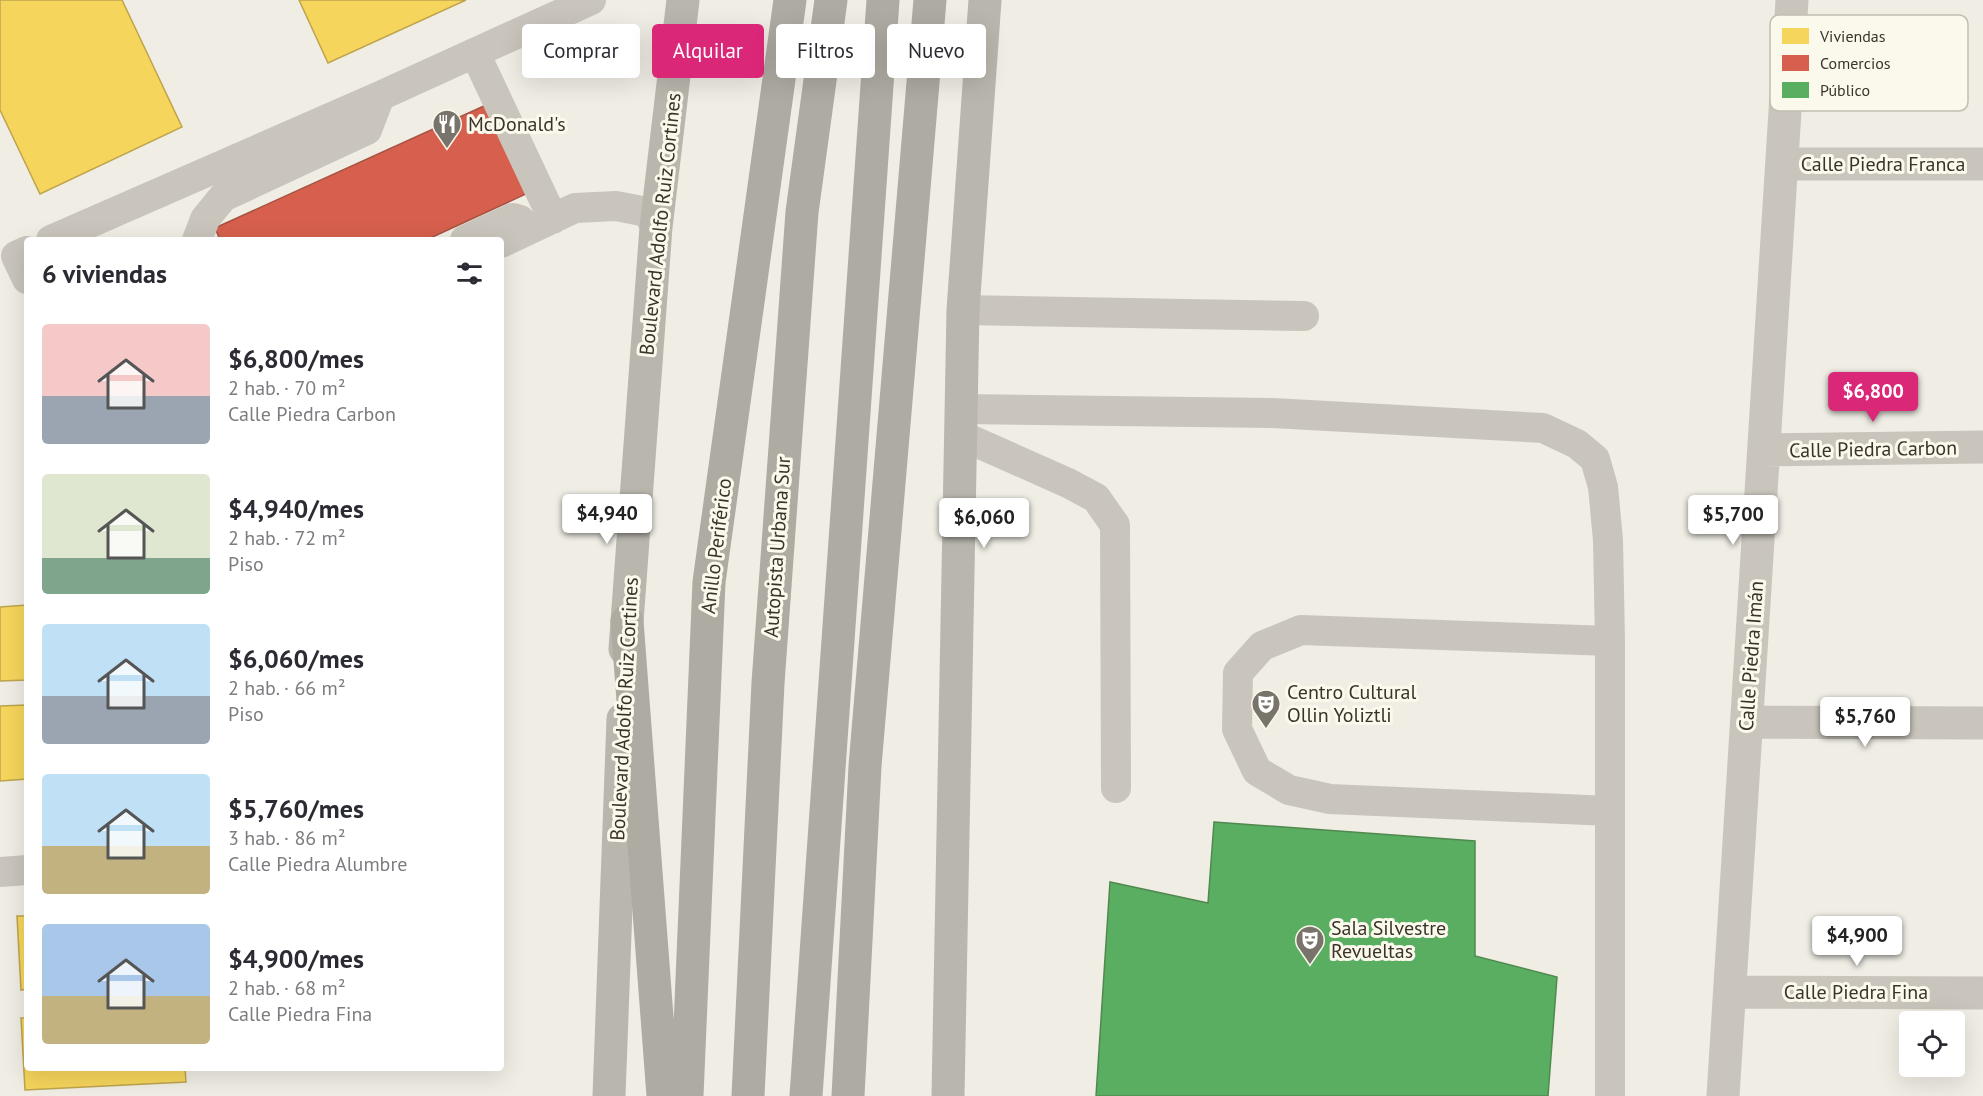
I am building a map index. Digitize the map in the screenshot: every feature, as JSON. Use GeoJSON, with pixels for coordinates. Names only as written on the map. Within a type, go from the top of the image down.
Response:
{"type":"FeatureCollection","features":[{"type":"Feature","properties":{"kind":"highway","name":"Anillo Periférico"},"geometry":{"type":"LineString","coordinates":[[687,1096],[709,582],[790,0]]}},
{"type":"Feature","properties":{"kind":"highway","name":"Autopista Urbana Sur"},"geometry":{"type":"LineString","coordinates":[[748,1096],[768,683],[800,235],[831,0]]}},
{"type":"Feature","properties":{"kind":"highway"},"geometry":{"type":"LineString","coordinates":[[806,1096],[883,0]]}},
{"type":"Feature","properties":{"kind":"highway"},"geometry":{"type":"LineString","coordinates":[[848,1096],[865,766],[930,0]]}},
{"type":"Feature","properties":{"kind":"highway"},"geometry":{"type":"LineString","coordinates":[[627,621],[663,1096]]}},
{"type":"Feature","properties":{"kind":"main road","name":"Boulevard Adolfo Ruiz Cortines"},"geometry":{"type":"LineString","coordinates":[[609,1096],[627,621],[656,227],[683,0]]}},
{"type":"Feature","properties":{"kind":"main road"},"geometry":{"type":"LineString","coordinates":[[948,1096],[963,310],[985,0]]}},
{"type":"Feature","properties":{"kind":"street","name":"Calle Piedra Imán"},"geometry":{"type":"LineString","coordinates":[[1791,15],[1792,0]]}},
{"type":"Feature","properties":{"kind":"street","name":"Calle Piedra Imán"},"geometry":{"type":"LineString","coordinates":[[1723,1096],[1785,111]]}},
{"type":"Feature","properties":{"kind":"street","name":"Calle Piedra Franca"},"geometry":{"type":"LineString","coordinates":[[1782,164],[1983,164]]}},
{"type":"Feature","properties":{"kind":"street","name":"Calle Piedra Carbon"},"geometry":{"type":"LineString","coordinates":[[1764,450],[1983,447]]}},
{"type":"Feature","properties":{"kind":"street"},"geometry":{"type":"LineString","coordinates":[[1747,722],[1983,723]]}},
{"type":"Feature","properties":{"kind":"street","name":"Calle Piedra Fina"},"geometry":{"type":"LineString","coordinates":[[1730,992],[1983,993]]}},
{"type":"Feature","properties":{"kind":"lane"},"geometry":{"type":"LineString","coordinates":[[58,237],[380,96],[591,0]]}},
{"type":"Feature","properties":{"kind":"lane"},"geometry":{"type":"LineString","coordinates":[[475,53],[547,222]]}},
{"type":"Feature","properties":{"kind":"lane"},"geometry":{"type":"LineString","coordinates":[[198,237],[205,219],[223,197],[368,130],[380,96]]}},
{"type":"Feature","properties":{"kind":"lane"},"geometry":{"type":"LineString","coordinates":[[504,242],[575,208],[616,206],[647,212],[656,227]]}},
{"type":"Feature","properties":{"kind":"lane"},"geometry":{"type":"LineString","coordinates":[[472,237],[513,218],[547,222]]}},
{"type":"Feature","properties":{"kind":"lane"},"geometry":{"type":"LineString","coordinates":[[24,252],[16,256],[24,273]]}},
{"type":"Feature","properties":{"kind":"lane"},"geometry":{"type":"LineString","coordinates":[[963,310],[1304,316]]}},
{"type":"Feature","properties":{"kind":"lane"},"geometry":{"type":"LineString","coordinates":[[961,422],[1273,412],[1543,428],[1577,444],[1594,459],[1603,487],[1608,540],[1610,1096]]}},
{"type":"Feature","properties":{"kind":"lane"},"geometry":{"type":"LineString","coordinates":[[961,422],[1096,498],[1115,525],[1116,788]]}},
{"type":"Feature","properties":{"kind":"lane"},"geometry":{"type":"LineString","coordinates":[[1610,641],[1301,630],[1262,646],[1238,674],[1237,729],[1257,771],[1289,790],[1330,799],[1610,811]]}},
{"type":"Feature","properties":{"kind":"lane"},"geometry":{"type":"LineString","coordinates":[[0,872],[24,870]]}},
{"type":"Feature","properties":{"kind":"building: Viviendas"},"geometry":{"type":"Polygon","coordinates":[[[0,0],[122,0],[182,127],[40,194],[0,110],[0,0]]]}},
{"type":"Feature","properties":{"kind":"building: Viviendas"},"geometry":{"type":"Polygon","coordinates":[[[299,0],[466,0],[328,63],[299,0]]]}},
{"type":"Feature","properties":{"kind":"building: Viviendas"},"geometry":{"type":"Polygon","coordinates":[[[24,605],[24,680],[0,681],[0,607],[24,605]]]}},
{"type":"Feature","properties":{"kind":"building: Viviendas"},"geometry":{"type":"Polygon","coordinates":[[[24,705],[24,779],[0,781],[0,706],[24,705]]]}},
{"type":"Feature","properties":{"kind":"building: Viviendas"},"geometry":{"type":"Polygon","coordinates":[[[17,916],[24,916],[24,990],[21,990],[17,916]]]}},
{"type":"Feature","properties":{"kind":"building: Viviendas"},"geometry":{"type":"Polygon","coordinates":[[[21,1018],[24,1018],[24,1071],[185,1071],[186,1082],[25,1090],[21,1018]]]}},
{"type":"Feature","properties":{"kind":"building: Comercios","name":"McDonald's"},"geometry":{"type":"Polygon","coordinates":[[[486,105],[526,194],[433,237],[219,237],[215,228],[486,105]]]}},
{"type":"Feature","properties":{"kind":"building: Público","name":"Sala Silvestre Revueltas"},"geometry":{"type":"Polygon","coordinates":[[[1214,822],[1475,841],[1475,956],[1557,977],[1548,1096],[1096,1096],[1110,882],[1208,903],[1214,822]]]}},
{"type":"Feature","properties":{"kind":"place","name":"McDonald's"},"geometry":{"type":"Point","coordinates":[447,150]}},
{"type":"Feature","properties":{"kind":"place","name":"Centro Cultural Ollin Yoliztli"},"geometry":{"type":"Point","coordinates":[1266,730]}},
{"type":"Feature","properties":{"kind":"place","name":"Sala Silvestre Revueltas"},"geometry":{"type":"Point","coordinates":[1310,966]}}]}
